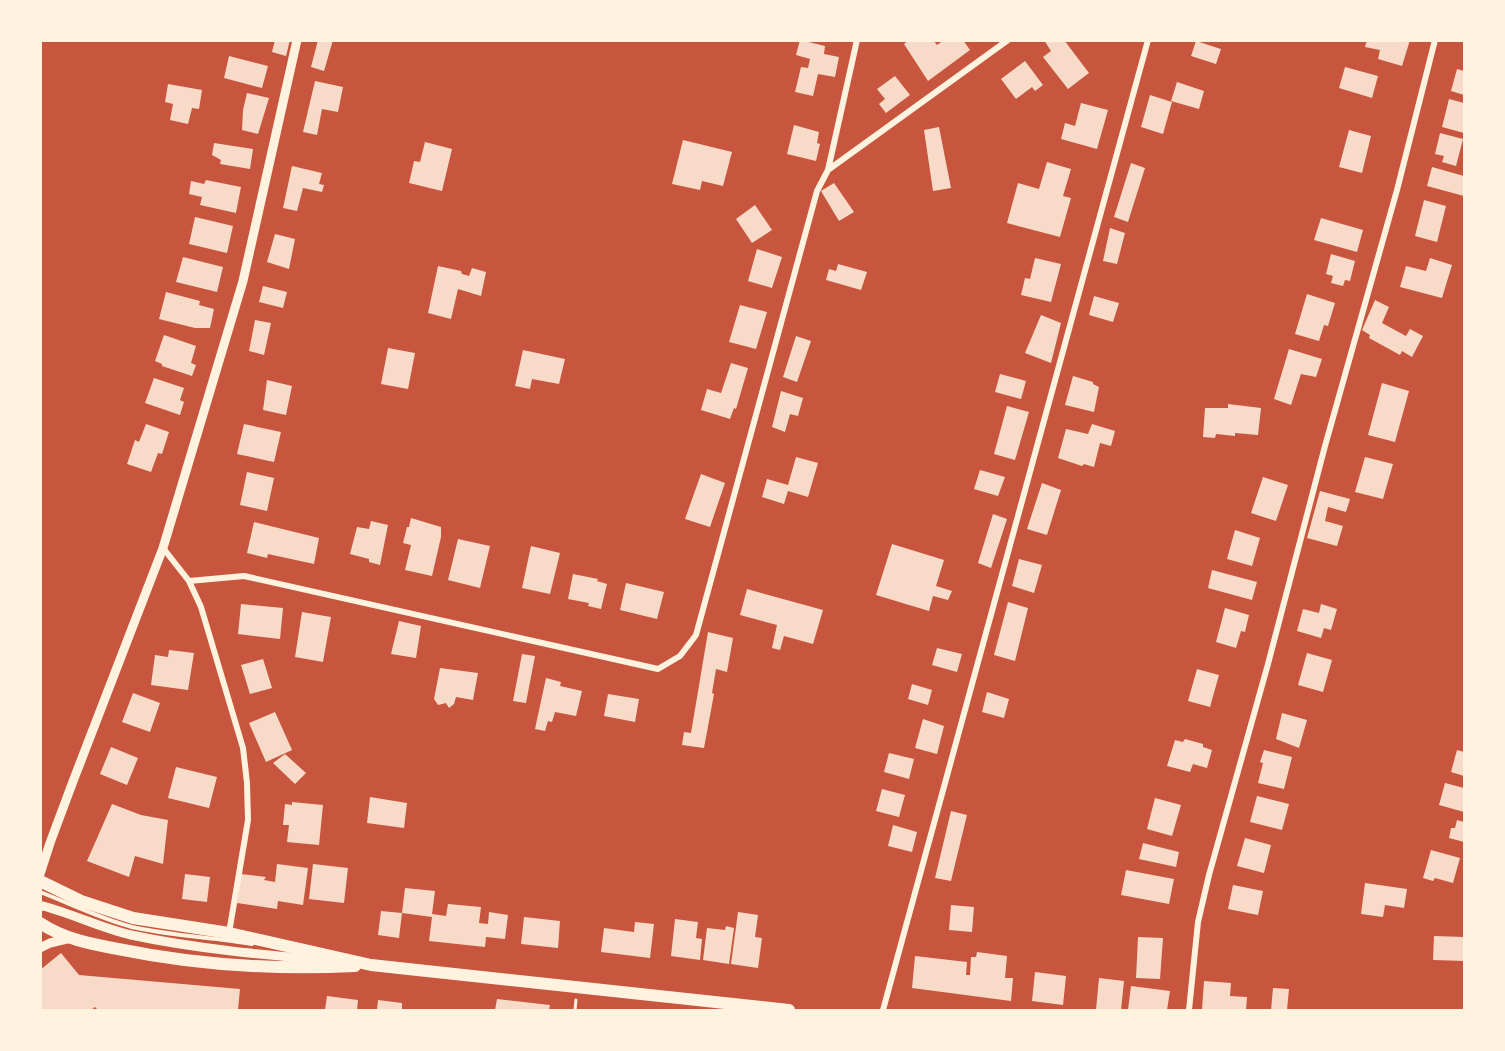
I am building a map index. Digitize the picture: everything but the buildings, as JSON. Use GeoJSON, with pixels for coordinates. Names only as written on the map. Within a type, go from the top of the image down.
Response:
{"type":"FeatureCollection","features":[{"type":"Feature","properties":{"kind":"main road"},"geometry":{"type":"LineString","coordinates":[[40,881],[81,901],[133,918],[185,928],[229,933],[371,965],[789,1011]]}},
{"type":"Feature","properties":{"kind":"main road"},"geometry":{"type":"LineString","coordinates":[[40,923],[71,938],[152,956],[238,965],[308,968],[371,965]]}},
{"type":"Feature","properties":{"kind":"street"},"geometry":{"type":"LineString","coordinates":[[40,874],[72,784],[163,548],[243,281],[297,40]]}},
{"type":"Feature","properties":{"kind":"street"},"geometry":{"type":"LineString","coordinates":[[189,580],[244,576],[658,669],[680,657],[696,636],[817,191],[828,170],[857,40]]}},
{"type":"Feature","properties":{"kind":"street"},"geometry":{"type":"LineString","coordinates":[[828,170],[1008,40]]}},
{"type":"Feature","properties":{"kind":"street"},"geometry":{"type":"LineString","coordinates":[[883,1011],[1148,40]]}},
{"type":"Feature","properties":{"kind":"street"},"geometry":{"type":"LineString","coordinates":[[1190,1011],[1198,922],[1209,875],[1397,190],[1435,40]]}},
{"type":"Feature","properties":{"kind":"street"},"geometry":{"type":"LineString","coordinates":[[163,548],[189,580],[201,607],[243,748],[248,783],[248,820],[229,933]]}},
{"type":"Feature","properties":{"kind":"street"},"geometry":{"type":"LineString","coordinates":[[40,907],[70,913],[128,934],[182,944],[371,965]]}},
{"type":"Feature","properties":{"kind":"street"},"geometry":{"type":"LineString","coordinates":[[40,948],[71,938]]}},
{"type":"Feature","properties":{"kind":"lane"},"geometry":{"type":"LineString","coordinates":[[40,892],[131,927],[183,936],[240,942],[371,965]]}}]}
